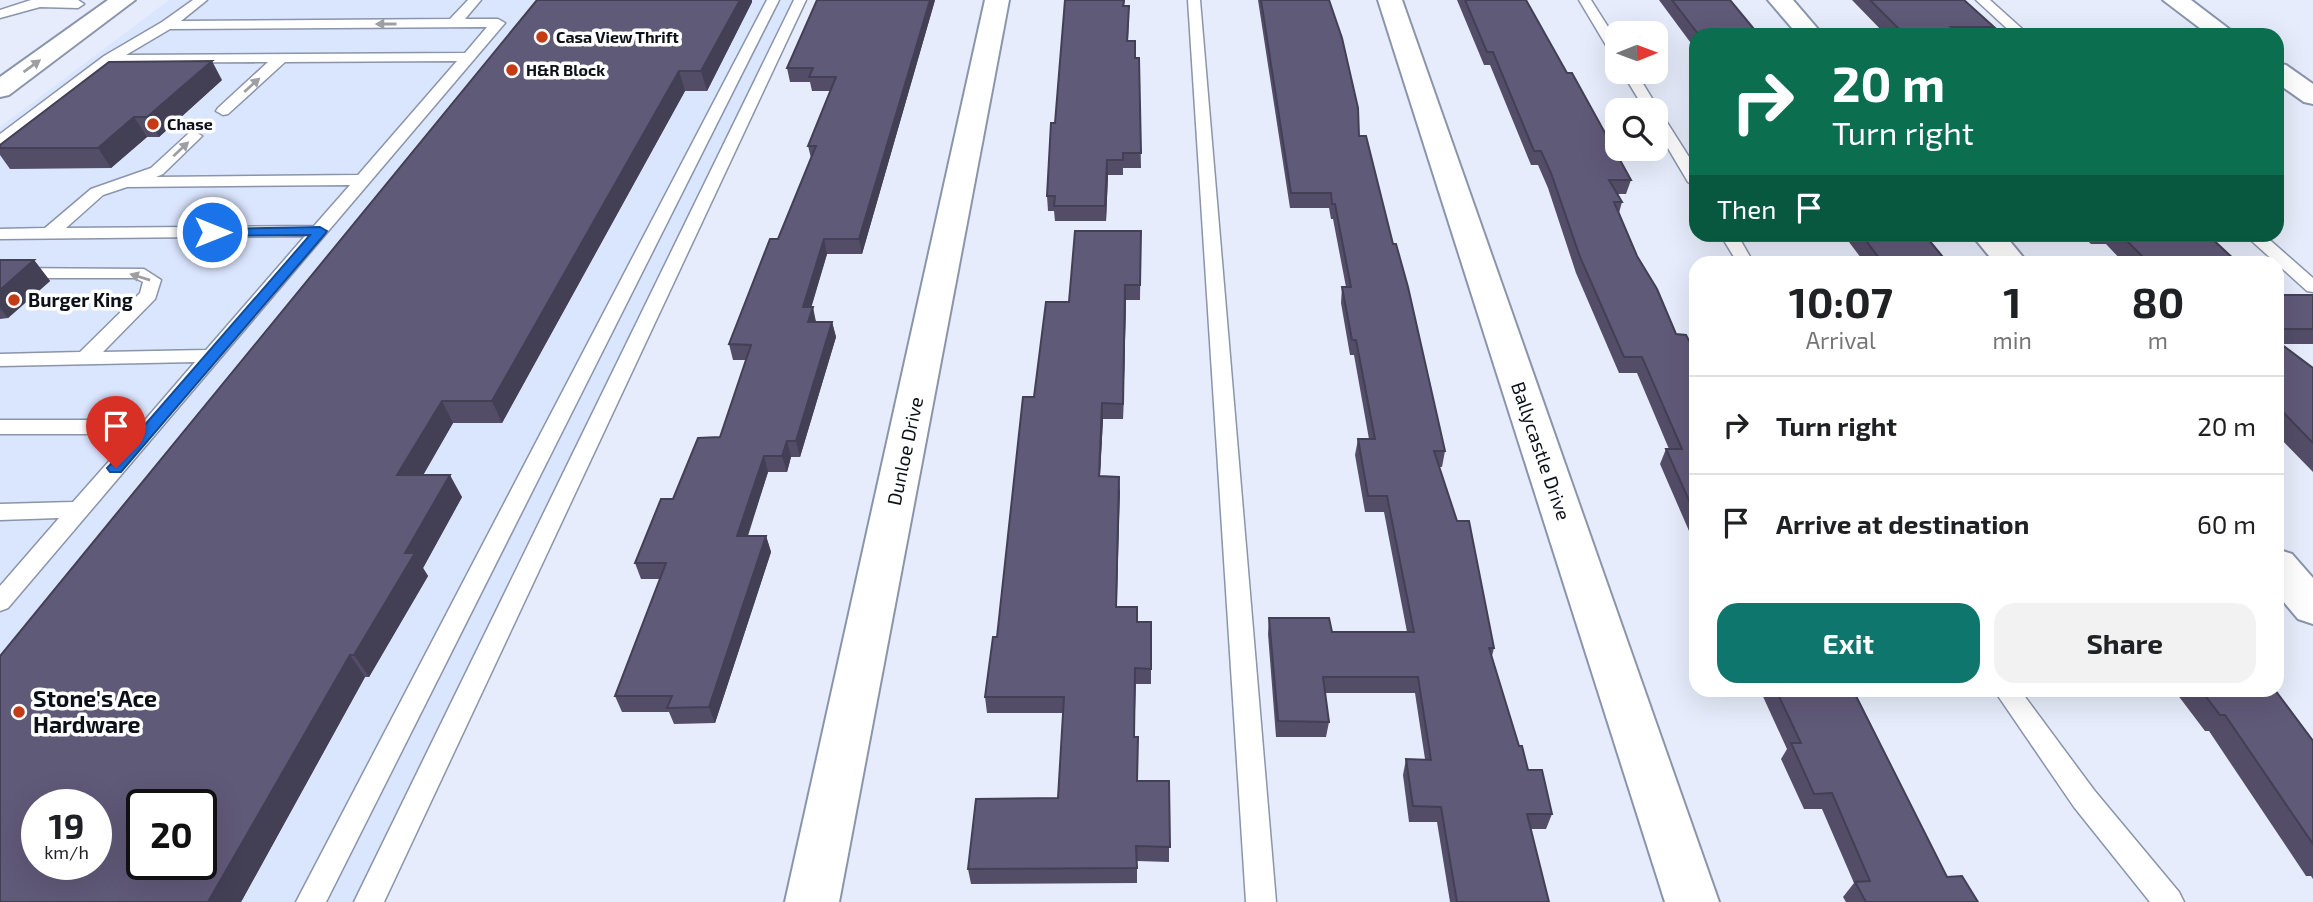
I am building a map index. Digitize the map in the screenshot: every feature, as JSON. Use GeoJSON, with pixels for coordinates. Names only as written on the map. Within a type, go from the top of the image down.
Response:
{"type":"FeatureCollection","features":[{"type":"Feature","properties":{"kind":"street"},"geometry":{"type":"LineString","coordinates":[[0,89],[123,0]]}},
{"type":"Feature","properties":{"kind":"street","name":"Dunloe Drive"},"geometry":{"type":"LineString","coordinates":[[812,902],[997,0]]}},
{"type":"Feature","properties":{"kind":"street","name":"Ballycastle Drive"},"geometry":{"type":"LineString","coordinates":[[1390,0],[1692,902]]}},
{"type":"Feature","properties":{"kind":"street"},"geometry":{"type":"LineString","coordinates":[[1780,0],[1805,28]]}},
{"type":"Feature","properties":{"kind":"street"},"geometry":{"type":"LineString","coordinates":[[2175,0],[2215,28]]}},
{"type":"Feature","properties":{"kind":"street"},"geometry":{"type":"LineString","coordinates":[[41,10],[80,2]]}},
{"type":"Feature","properties":{"kind":"street"},"geometry":{"type":"LineString","coordinates":[[2284,76],[2313,96]]}},
{"type":"Feature","properties":{"kind":"street"},"geometry":{"type":"LineString","coordinates":[[1993,242],[2006,256]]}},
{"type":"Feature","properties":{"kind":"street"},"geometry":{"type":"LineString","coordinates":[[2284,573],[2313,607]]}},
{"type":"Feature","properties":{"kind":"lane"},"geometry":{"type":"LineString","coordinates":[[0,141],[109,59],[167,25],[201,0]]}},
{"type":"Feature","properties":{"kind":"lane"},"geometry":{"type":"LineString","coordinates":[[454,23],[475,0]]}},
{"type":"Feature","properties":{"kind":"lane"},"geometry":{"type":"LineString","coordinates":[[311,902],[773,0]]}},
{"type":"Feature","properties":{"kind":"lane"},"geometry":{"type":"LineString","coordinates":[[369,902],[800,0]]}},
{"type":"Feature","properties":{"kind":"lane"},"geometry":{"type":"LineString","coordinates":[[1194,0],[1261,902]]}},
{"type":"Feature","properties":{"kind":"lane"},"geometry":{"type":"LineString","coordinates":[[1585,0],[1605,32]]}},
{"type":"Feature","properties":{"kind":"lane"},"geometry":{"type":"LineString","coordinates":[[1982,0],[2014,28]]}},
{"type":"Feature","properties":{"kind":"lane"},"geometry":{"type":"LineString","coordinates":[[0,14],[41,10]]}},
{"type":"Feature","properties":{"kind":"lane"},"geometry":{"type":"LineString","coordinates":[[0,602],[498,23],[167,25]]}},
{"type":"Feature","properties":{"kind":"lane"},"geometry":{"type":"LineString","coordinates":[[109,59],[469,57]]}},
{"type":"Feature","properties":{"kind":"lane"},"geometry":{"type":"LineString","coordinates":[[223,111],[281,58]]}},
{"type":"Feature","properties":{"kind":"lane"},"geometry":{"type":"LineString","coordinates":[[50,233],[97,191],[157,171],[194,136]]}},
{"type":"Feature","properties":{"kind":"lane"},"geometry":{"type":"LineString","coordinates":[[1668,136],[1689,170]]}},
{"type":"Feature","properties":{"kind":"lane"},"geometry":{"type":"LineString","coordinates":[[124,182],[365,180]]}},
{"type":"Feature","properties":{"kind":"lane"},"geometry":{"type":"LineString","coordinates":[[0,234],[320,231]]}},
{"type":"Feature","properties":{"kind":"lane"},"geometry":{"type":"LineString","coordinates":[[2261,242],[2277,256]]}},
{"type":"Feature","properties":{"kind":"lane"},"geometry":{"type":"LineString","coordinates":[[2284,262],[2313,287]]}},
{"type":"Feature","properties":{"kind":"lane"},"geometry":{"type":"LineString","coordinates":[[0,273],[138,273],[152,281],[149,295],[86,358]]}},
{"type":"Feature","properties":{"kind":"lane"},"geometry":{"type":"LineString","coordinates":[[0,360],[213,356]]}},
{"type":"Feature","properties":{"kind":"lane"},"geometry":{"type":"LineString","coordinates":[[0,427],[151,427]]}},
{"type":"Feature","properties":{"kind":"lane"},"geometry":{"type":"LineString","coordinates":[[0,512],[80,510]]}},
{"type":"Feature","properties":{"kind":"lane"},"geometry":{"type":"LineString","coordinates":[[2011,697],[2056,763],[2114,839],[2169,902]]}},
{"type":"Feature","properties":{"kind":"shaded area"},"geometry":{"type":"Polygon","coordinates":[[[169,0],[803,0],[365,902],[0,902],[0,127],[169,0]]]}},
{"type":"Feature","properties":{"kind":"building"},"geometry":{"type":"Polygon","coordinates":[[[537,0],[740,0],[701,71],[679,71],[492,401],[442,401],[397,475],[450,475],[405,553],[415,553],[354,655],[350,655],[208,902],[0,902],[0,656],[537,0]]]}},
{"type":"Feature","properties":{"kind":"building"},"geometry":{"type":"Polygon","coordinates":[[[817,0],[930,0],[859,239],[824,239],[803,307],[813,307],[808,322],[832,322],[796,441],[787,441],[782,456],[764,456],[737,536],[766,536],[709,707],[667,708],[672,696],[615,696],[666,563],[635,563],[661,499],[673,499],[698,438],[720,437],[751,345],[729,344],[770,239],[778,239],[816,146],[808,146],[836,77],[809,77],[813,68],[787,68],[817,0]]]}},
{"type":"Feature","properties":{"kind":"building"},"geometry":{"type":"Polygon","coordinates":[[[1065,0],[1124,0],[1123,6],[1129,6],[1127,41],[1135,41],[1135,58],[1139,58],[1141,153],[1123,153],[1123,160],[1107,160],[1105,206],[1054,206],[1055,196],[1047,196],[1051,123],[1055,123],[1065,0]]]}},
{"type":"Feature","properties":{"kind":"building"},"geometry":{"type":"Polygon","coordinates":[[[1261,0],[1329,0],[1342,38],[1358,108],[1359,136],[1366,136],[1393,244],[1396,244],[1408,287],[1445,451],[1434,451],[1457,521],[1469,521],[1494,648],[1489,648],[1519,746],[1522,746],[1528,770],[1542,770],[1552,814],[1527,814],[1549,902],[1457,902],[1441,807],[1413,806],[1406,759],[1431,760],[1418,677],[1323,677],[1329,722],[1278,721],[1269,618],[1329,618],[1332,632],[1414,632],[1387,496],[1368,496],[1358,439],[1375,439],[1356,340],[1352,340],[1342,287],[1351,287],[1335,204],[1332,204],[1331,193],[1291,193],[1261,0]]]}},
{"type":"Feature","properties":{"kind":"building"},"geometry":{"type":"Polygon","coordinates":[[[1465,0],[1526,0],[1567,73],[1572,73],[1605,133],[1605,161],[1621,161],[1631,180],[1609,180],[1622,202],[1614,202],[1637,256],[1657,289],[1676,334],[1686,335],[1689,341],[1689,500],[1666,449],[1682,449],[1642,357],[1624,357],[1580,257],[1551,173],[1541,151],[1534,151],[1493,52],[1487,52],[1465,0]]]}},
{"type":"Feature","properties":{"kind":"building"},"geometry":{"type":"Polygon","coordinates":[[[1672,0],[1730,0],[1753,28],[1694,28],[1672,0]]]}},
{"type":"Feature","properties":{"kind":"building"},"geometry":{"type":"Polygon","coordinates":[[[1870,0],[1964,0],[1994,27],[1952,28],[1898,28],[1870,0]]]}},
{"type":"Feature","properties":{"kind":"building"},"geometry":{"type":"Polygon","coordinates":[[[212,61],[147,117],[134,117],[98,148],[0,148],[0,145],[109,62],[212,61]]]}},
{"type":"Feature","properties":{"kind":"building"},"geometry":{"type":"Polygon","coordinates":[[[1075,231],[1141,231],[1140,285],[1125,285],[1123,404],[1102,403],[1099,476],[1119,477],[1116,607],[1137,607],[1137,622],[1151,622],[1151,669],[1135,668],[1134,737],[1138,737],[1137,781],[1169,781],[1170,847],[1136,846],[1137,868],[968,869],[976,799],[1058,798],[1064,697],[985,697],[993,637],[997,637],[1023,397],[1034,397],[1046,302],[1069,302],[1075,231]]]}},
{"type":"Feature","properties":{"kind":"building"},"geometry":{"type":"Polygon","coordinates":[[[1867,242],[1931,242],[1942,256],[1878,256],[1867,242]]]}},
{"type":"Feature","properties":{"kind":"building"},"geometry":{"type":"Polygon","coordinates":[[[2128,242],[2216,242],[2231,256],[2142,256],[2128,242]]]}},
{"type":"Feature","properties":{"kind":"building"},"geometry":{"type":"Polygon","coordinates":[[[0,260],[34,260],[0,290],[0,260]]]}},
{"type":"Feature","properties":{"kind":"building"},"geometry":{"type":"Polygon","coordinates":[[[2284,295],[2313,295],[2313,329],[2284,329],[2284,295]]]}},
{"type":"Feature","properties":{"kind":"building"},"geometry":{"type":"Polygon","coordinates":[[[2284,346],[2313,368],[2313,443],[2284,413],[2284,346]]]}},
{"type":"Feature","properties":{"kind":"building"},"geometry":{"type":"Polygon","coordinates":[[[1779,697],[1857,697],[1947,877],[1962,876],[1978,902],[1866,902],[1855,882],[1870,881],[1832,793],[1814,794],[1791,743],[1801,743],[1779,697]]]}},
{"type":"Feature","properties":{"kind":"building"},"geometry":{"type":"Polygon","coordinates":[[[2206,697],[2280,697],[2313,741],[2313,844],[2225,715],[2220,715],[2206,697]]]}},
{"type":"Feature","properties":{"kind":"place","name":"Casa View Thrift"},"geometry":{"type":"Point","coordinates":[542,37]}},
{"type":"Feature","properties":{"kind":"place","name":"H&R Block"},"geometry":{"type":"Point","coordinates":[512,70]}},
{"type":"Feature","properties":{"kind":"place","name":"Chase"},"geometry":{"type":"Point","coordinates":[153,124]}},
{"type":"Feature","properties":{"kind":"place","name":"Burger King"},"geometry":{"type":"Point","coordinates":[14,300]}},
{"type":"Feature","properties":{"kind":"place","name":"Stone's Ace Hardware"},"geometry":{"type":"Point","coordinates":[19,712]}},
{"type":"Feature","properties":{"kind":"route"},"geometry":{"type":"LineString","coordinates":[[116,468],[320,231],[212,232]]}}]}
